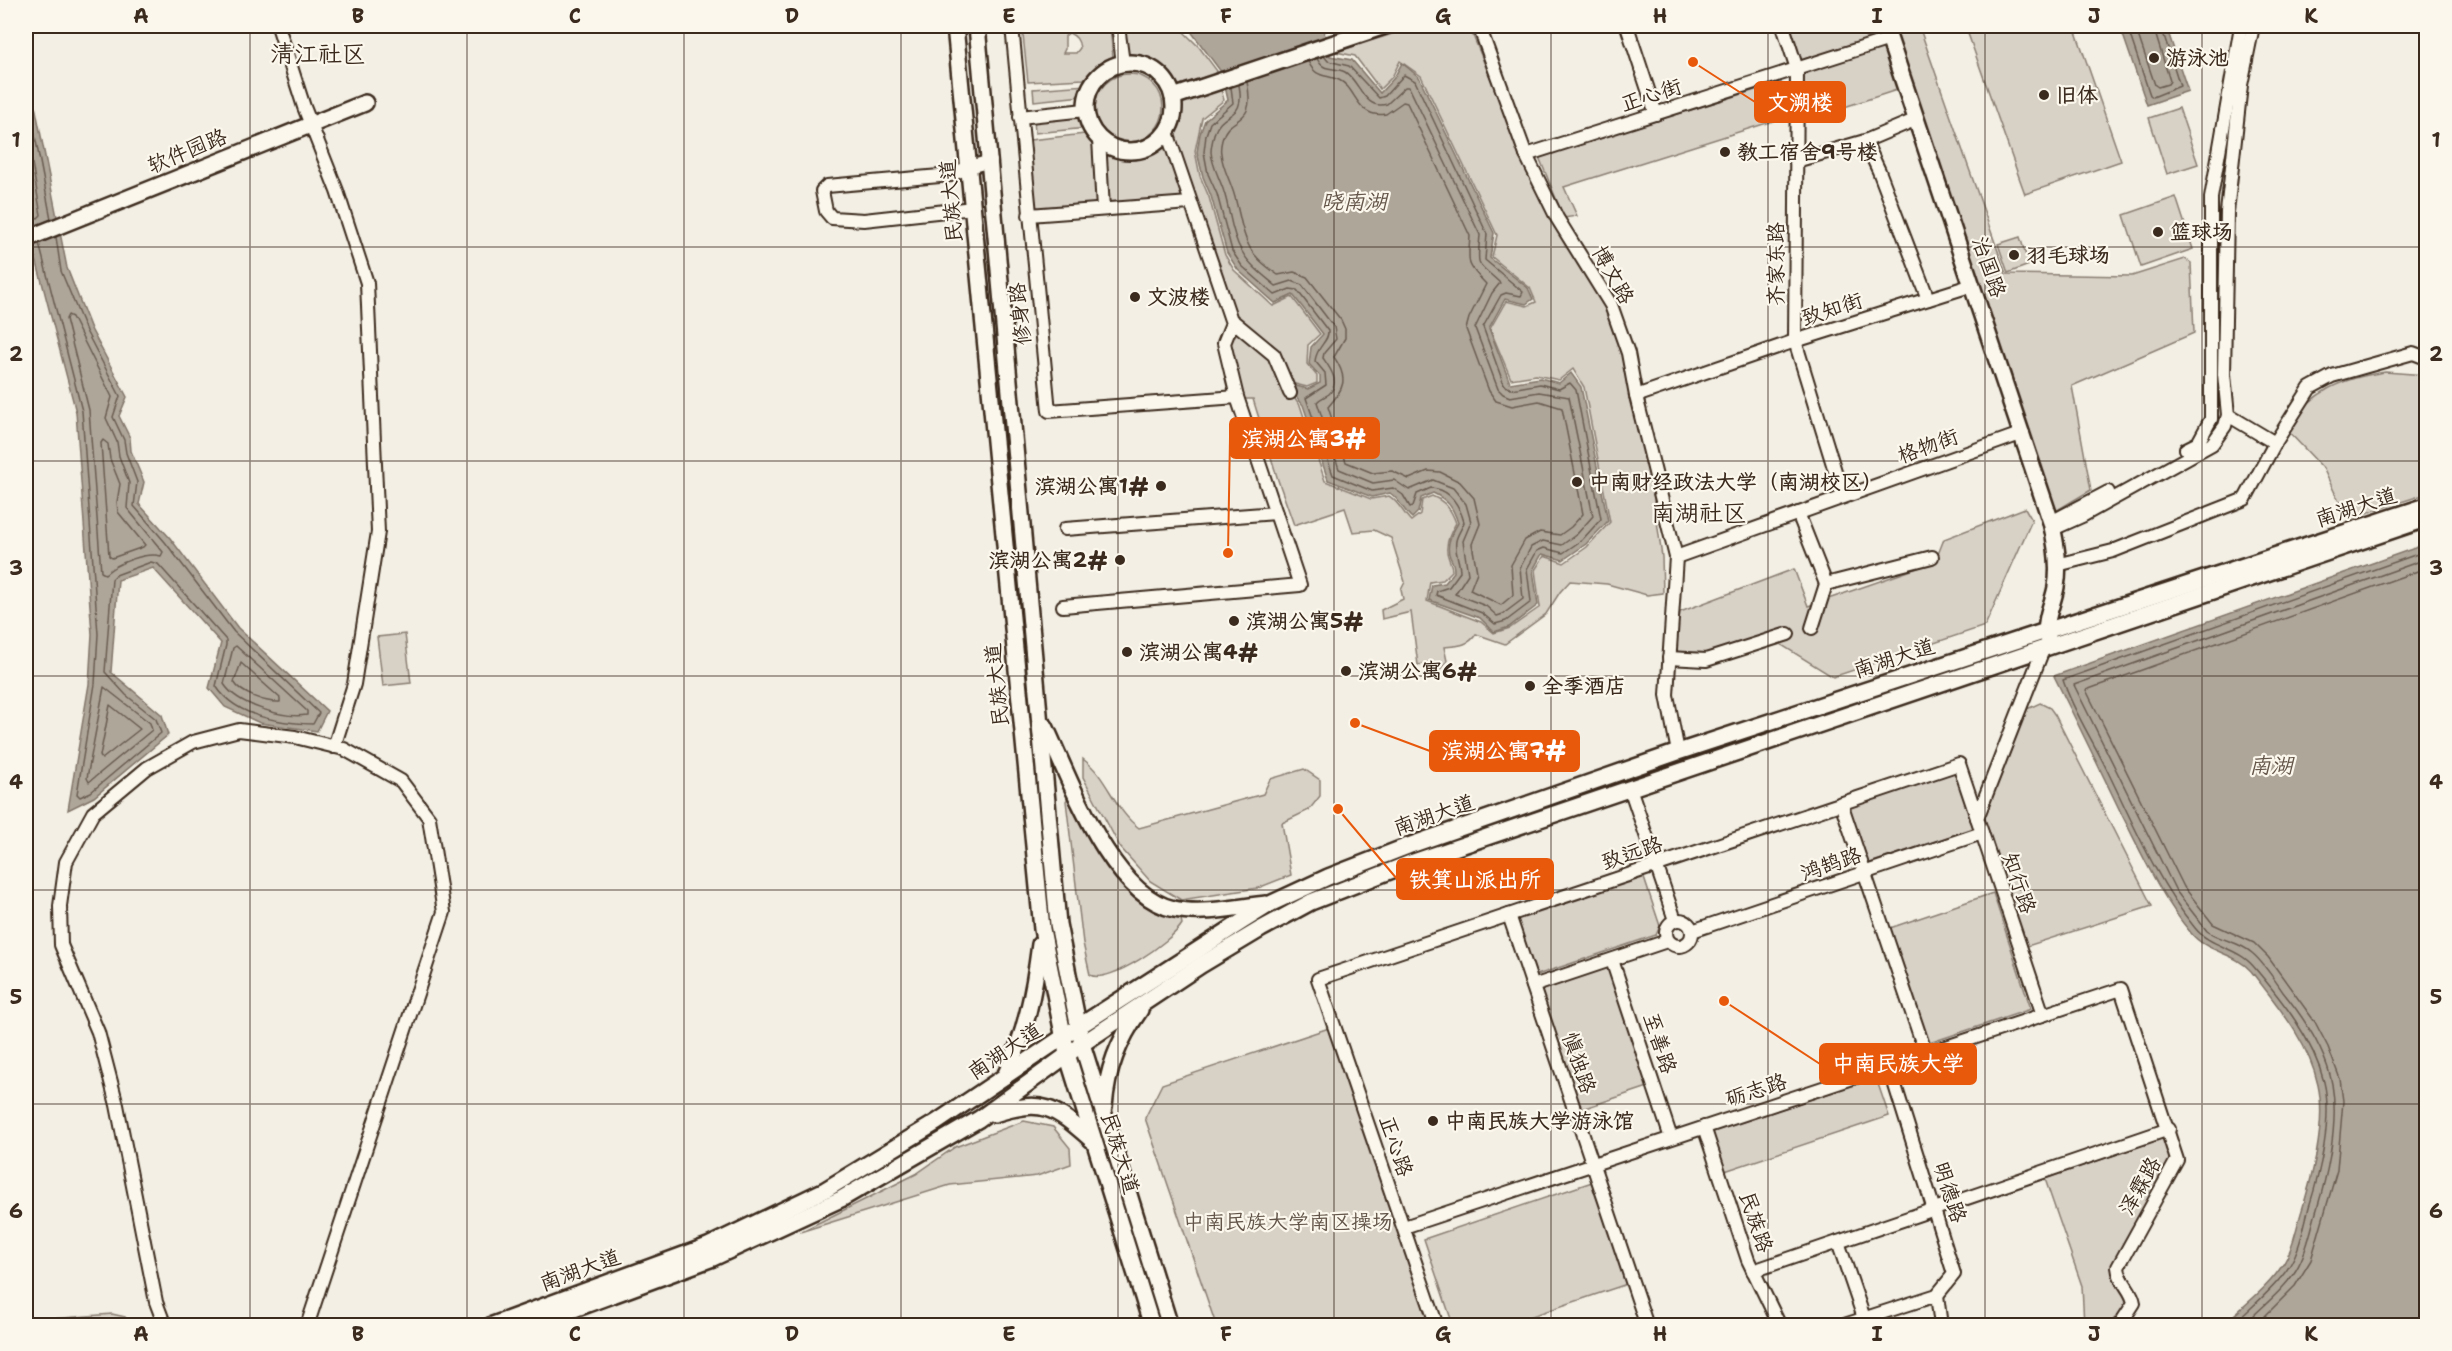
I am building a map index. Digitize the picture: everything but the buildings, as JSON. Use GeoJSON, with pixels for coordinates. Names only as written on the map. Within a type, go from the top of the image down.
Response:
{"type":"FeatureCollection","features":[{"type":"Feature","properties":{"kind":"main road","name":"民族大道"},"geometry":{"type":"LineString","coordinates":[[955,26],[1042,929],[1067,1054],[1152,1326]]}},
{"type":"Feature","properties":{"kind":"main road","name":"民族大道"},"geometry":{"type":"LineString","coordinates":[[977,26],[1058,924],[1082,1044],[1170,1326]]}},
{"type":"Feature","properties":{"kind":"main road"},"geometry":{"type":"LineString","coordinates":[[1173,97],[1385,26]]}},
{"type":"Feature","properties":{"kind":"main road","name":"治国路"},"geometry":{"type":"LineString","coordinates":[[1887,32],[2052,525],[2058,551],[2056,586],[2047,641]]}},
{"type":"Feature","properties":{"kind":"main road"},"geometry":{"type":"LineString","coordinates":[[1123,63],[1143,65],[1155,71],[1166,81],[1173,97],[1174,111],[1167,132],[1152,146],[1132,152],[1112,148],[1099,139],[1090,127],[1085,110],[1086,97],[1091,85],[1099,75],[1110,67],[1123,63]]}},
{"type":"Feature","properties":{"kind":"main road","name":"软件园路"},"geometry":{"type":"LineString","coordinates":[[26,239],[365,102]]}},
{"type":"Feature","properties":{"kind":"main road","name":"南湖大道"},"geometry":{"type":"LineString","coordinates":[[528,1326],[713,1258],[770,1234],[842,1199],[979,1119],[1067,1054],[1201,965],[1311,902],[1413,862],[1630,788],[2427,506]]}},
{"type":"Feature","properties":{"kind":"main road","name":"南湖大道"},"geometry":{"type":"LineString","coordinates":[[490,1326],[708,1246],[763,1222],[856,1173],[1272,903],[1305,887],[1370,860],[1678,752],[2047,641],[2427,519]]}},
{"type":"Feature","properties":{"kind":"main road"},"geometry":{"type":"LineString","coordinates":[[1041,716],[1096,833],[1115,864],[1137,891],[1162,905],[1188,911],[1272,903]]}},
{"type":"Feature","properties":{"kind":"main road"},"geometry":{"type":"LineString","coordinates":[[1004,1078],[1022,1038],[1029,1012],[1042,929]]}},
{"type":"Feature","properties":{"kind":"main road"},"geometry":{"type":"LineString","coordinates":[[1104,1115],[1106,1089],[1115,1053],[1121,1038],[1145,1003]]}},
{"type":"Feature","properties":{"kind":"main road"},"geometry":{"type":"LineString","coordinates":[[979,1119],[1022,1106],[1038,1106],[1060,1114],[1093,1141]]}},
{"type":"Feature","properties":{"kind":"street"},"geometry":{"type":"LineString","coordinates":[[278,26],[304,107],[337,191],[367,283],[378,532],[354,684],[334,747]]}},
{"type":"Feature","properties":{"kind":"street","name":"修身路"},"geometry":{"type":"LineString","coordinates":[[1012,26],[1049,411],[1237,397]]}},
{"type":"Feature","properties":{"kind":"street"},"geometry":{"type":"LineString","coordinates":[[1118,26],[1123,63]]}},
{"type":"Feature","properties":{"kind":"street","name":"博文路"},"geometry":{"type":"LineString","coordinates":[[1479,26],[1526,155],[1557,218],[1611,305],[1628,353],[1636,396],[1676,557],[1667,695],[1678,752]]}},
{"type":"Feature","properties":{"kind":"street"},"geometry":{"type":"LineString","coordinates":[[1627,26],[1656,114]]}},
{"type":"Feature","properties":{"kind":"street","name":"齐家东路"},"geometry":{"type":"LineString","coordinates":[[1783,26],[1797,69],[1795,341],[1843,497]]}},
{"type":"Feature","properties":{"kind":"street"},"geometry":{"type":"LineString","coordinates":[[2052,525],[2198,443],[2211,419],[2211,198],[2241,26]]}},
{"type":"Feature","properties":{"kind":"street"},"geometry":{"type":"LineString","coordinates":[[2052,525],[2082,516],[2212,444],[2225,426],[2228,415],[2224,374],[2227,212],[2241,85],[2253,26]]}},
{"type":"Feature","properties":{"kind":"street","name":"正心街"},"geometry":{"type":"LineString","coordinates":[[1526,155],[1797,69],[1887,32]]}},
{"type":"Feature","properties":{"kind":"street"},"geometry":{"type":"LineString","coordinates":[[1020,117],[1085,110]]}},
{"type":"Feature","properties":{"kind":"street"},"geometry":{"type":"LineString","coordinates":[[1796,161],[1864,141],[1917,119]]}},
{"type":"Feature","properties":{"kind":"street"},"geometry":{"type":"LineString","coordinates":[[1063,606],[1300,585],[1237,397],[1224,343],[1232,323],[1167,132]]}},
{"type":"Feature","properties":{"kind":"street"},"geometry":{"type":"LineString","coordinates":[[1099,139],[1103,209]]}},
{"type":"Feature","properties":{"kind":"street"},"geometry":{"type":"LineString","coordinates":[[1864,141],[1879,171],[1928,299]]}},
{"type":"Feature","properties":{"kind":"street"},"geometry":{"type":"LineString","coordinates":[[973,208],[864,220],[832,218],[826,211],[822,191],[827,186],[951,175],[990,161]]}},
{"type":"Feature","properties":{"kind":"street"},"geometry":{"type":"LineString","coordinates":[[1029,215],[1190,203]]}},
{"type":"Feature","properties":{"kind":"street","name":"致知街"},"geometry":{"type":"LineString","coordinates":[[1636,396],[1795,341],[1973,285]]}},
{"type":"Feature","properties":{"kind":"street"},"geometry":{"type":"LineString","coordinates":[[1234,322],[1274,355],[1290,393]]}},
{"type":"Feature","properties":{"kind":"street"},"geometry":{"type":"LineString","coordinates":[[2057,565],[2113,551],[2245,499],[2275,443],[2310,388],[2332,376],[2414,353],[2427,358]]}},
{"type":"Feature","properties":{"kind":"street"},"geometry":{"type":"LineString","coordinates":[[2228,415],[2275,443]]}},
{"type":"Feature","properties":{"kind":"street","name":"格物街"},"geometry":{"type":"LineString","coordinates":[[1676,557],[2023,433]]}},
{"type":"Feature","properties":{"kind":"street"},"geometry":{"type":"LineString","coordinates":[[1065,529],[1276,513]]}},
{"type":"Feature","properties":{"kind":"street"},"geometry":{"type":"LineString","coordinates":[[1798,513],[1826,584],[1812,628]]}},
{"type":"Feature","properties":{"kind":"street"},"geometry":{"type":"LineString","coordinates":[[1826,584],[1932,557]]}},
{"type":"Feature","properties":{"kind":"street"},"geometry":{"type":"LineString","coordinates":[[1669,658],[1706,660],[1788,633]]}},
{"type":"Feature","properties":{"kind":"street"},"geometry":{"type":"LineString","coordinates":[[1977,818],[2047,641]]}},
{"type":"Feature","properties":{"kind":"street"},"geometry":{"type":"LineString","coordinates":[[165,1326],[156,1302],[117,1105],[100,1042],[61,945],[60,906],[66,862],[93,813],[147,768],[193,742],[239,730],[295,737],[344,749],[401,782],[429,818],[444,912],[307,1326]]}},
{"type":"Feature","properties":{"kind":"street","name":"知行路"},"geometry":{"type":"LineString","coordinates":[[1959,764],[2043,1015]]}},
{"type":"Feature","properties":{"kind":"street","name":"致远路"},"geometry":{"type":"LineString","coordinates":[[1318,979],[1959,764]]}},
{"type":"Feature","properties":{"kind":"street"},"geometry":{"type":"LineString","coordinates":[[1630,788],[1675,921]]}},
{"type":"Feature","properties":{"kind":"street"},"geometry":{"type":"LineString","coordinates":[[1841,803],[1926,1054]]}},
{"type":"Feature","properties":{"kind":"street","name":"鸿鹄路"},"geometry":{"type":"LineString","coordinates":[[1692,931],[1982,833]]}},
{"type":"Feature","properties":{"kind":"street","name":"慎独路"},"geometry":{"type":"LineString","coordinates":[[1509,915],[1647,1326]]}},
{"type":"Feature","properties":{"kind":"street"},"geometry":{"type":"LineString","coordinates":[[1675,921],[1687,923],[1692,931],[1691,940],[1683,946],[1674,946],[1667,941],[1667,927],[1675,921]]}},
{"type":"Feature","properties":{"kind":"street"},"geometry":{"type":"LineString","coordinates":[[1533,986],[1667,941]]}},
{"type":"Feature","properties":{"kind":"street","name":"至善路"},"geometry":{"type":"LineString","coordinates":[[1611,960],[1671,1138]]}},
{"type":"Feature","properties":{"kind":"street","name":"正心路"},"geometry":{"type":"LineString","coordinates":[[1318,979],[1437,1326]]}},
{"type":"Feature","properties":{"kind":"street","name":"砺志路"},"geometry":{"type":"LineString","coordinates":[[1404,1227],[2121,989]]}},
{"type":"Feature","properties":{"kind":"street","name":"泽霖路"},"geometry":{"type":"LineString","coordinates":[[2120,1326],[2134,1304],[2132,1294],[2120,1278],[2118,1267],[2177,1164],[2177,1155],[2169,1129],[2121,989]]}},
{"type":"Feature","properties":{"kind":"street","name":"明德路"},"geometry":{"type":"LineString","coordinates":[[1889,1066],[1954,1271],[1952,1279],[1936,1295]]}},
{"type":"Feature","properties":{"kind":"street","name":"民族路"},"geometry":{"type":"LineString","coordinates":[[1704,1127],[1753,1271],[1780,1326]]}},
{"type":"Feature","properties":{"kind":"street"},"geometry":{"type":"LineString","coordinates":[[1753,1271],[2169,1129]]}},
{"type":"Feature","properties":{"kind":"street"},"geometry":{"type":"LineString","coordinates":[[1838,1242],[1864,1318]]}},
{"type":"Feature","properties":{"kind":"street"},"geometry":{"type":"LineString","coordinates":[[1841,1326],[1936,1295],[1941,1326]]}},
{"type":"Feature","properties":{"kind":"green space"},"geometry":{"type":"Polygon","coordinates":[[[1022,26],[1110,26],[1113,58],[1098,65],[1084,79],[1028,82],[1022,26]],[[1071,34],[1065,36],[1063,53],[1076,53],[1080,48],[1077,39],[1071,34]]]}},
{"type":"Feature","properties":{"kind":"green space"},"geometry":{"type":"Polygon","coordinates":[[[1125,26],[1178,29],[1199,47],[1217,71],[1212,75],[1177,86],[1168,72],[1157,63],[1144,57],[1128,55],[1125,26]]]}},
{"type":"Feature","properties":{"kind":"green space"},"geometry":{"type":"Polygon","coordinates":[[[1417,26],[1469,26],[1525,162],[1608,309],[1623,355],[1650,471],[1662,557],[1663,593],[1647,595],[1607,584],[1570,581],[1546,614],[1505,644],[1476,634],[1466,643],[1444,647],[1447,661],[1437,673],[1430,663],[1418,665],[1411,612],[1382,619],[1381,610],[1403,599],[1401,590],[1405,582],[1391,538],[1374,530],[1353,532],[1345,508],[1294,525],[1253,399],[1242,399],[1227,346],[1234,321],[1172,136],[1181,118],[1180,103],[1221,89],[1224,100],[1202,118],[1195,151],[1200,176],[1209,197],[1225,255],[1234,270],[1273,306],[1292,297],[1320,334],[1308,345],[1307,364],[1317,376],[1317,383],[1307,387],[1295,384],[1294,397],[1300,405],[1325,481],[1371,499],[1389,496],[1396,501],[1411,521],[1420,514],[1422,500],[1432,496],[1444,503],[1456,523],[1447,543],[1452,571],[1443,580],[1430,582],[1427,601],[1481,622],[1494,633],[1510,628],[1540,607],[1535,570],[1544,556],[1564,563],[1587,547],[1610,522],[1584,387],[1573,369],[1559,380],[1536,375],[1511,379],[1490,329],[1506,301],[1527,306],[1536,302],[1530,288],[1492,257],[1497,235],[1421,76],[1400,61],[1392,77],[1380,89],[1355,56],[1336,52],[1417,26]]]}},
{"type":"Feature","properties":{"kind":"green space"},"geometry":{"type":"Polygon","coordinates":[[[1789,26],[1919,26],[2006,274],[2132,276],[2185,259],[2191,263],[2194,333],[2072,386],[2091,490],[2054,512],[2015,391],[1892,33],[1802,62],[1789,26]]]}},
{"type":"Feature","properties":{"kind":"green space","name":"旧体"},"geometry":{"type":"Polygon","coordinates":[[[1974,26],[2074,26],[2121,161],[2025,194],[1966,28],[1974,26]]]}},
{"type":"Feature","properties":{"kind":"green space"},"geometry":{"type":"Polygon","coordinates":[[[1888,43],[1903,88],[1792,124],[1791,78],[1888,43]]]}},
{"type":"Feature","properties":{"kind":"green space"},"geometry":{"type":"Polygon","coordinates":[[[1129,74],[1142,77],[1153,84],[1160,95],[1163,108],[1160,121],[1153,132],[1142,139],[1129,142],[1116,139],[1105,132],[1098,121],[1095,108],[1098,95],[1105,84],[1116,77],[1129,74]]]}},
{"type":"Feature","properties":{"kind":"green space"},"geometry":{"type":"Polygon","coordinates":[[[1781,82],[1783,118],[1564,187],[1577,216],[1564,218],[1539,157],[1781,82]]]}},
{"type":"Feature","properties":{"kind":"green space"},"geometry":{"type":"Polygon","coordinates":[[[1086,85],[1082,96],[1034,101],[1033,89],[1086,85]]]}},
{"type":"Feature","properties":{"kind":"green space"},"geometry":{"type":"Polygon","coordinates":[[[2179,108],[2198,164],[2167,174],[2149,118],[2179,108]]]}},
{"type":"Feature","properties":{"kind":"green space"},"geometry":{"type":"Polygon","coordinates":[[[1083,116],[1087,128],[1035,133],[1034,119],[1083,116]]]}},
{"type":"Feature","properties":{"kind":"green space"},"geometry":{"type":"Polygon","coordinates":[[[1085,134],[1095,146],[1099,205],[1034,211],[1030,140],[1085,134]]]}},
{"type":"Feature","properties":{"kind":"green space"},"geometry":{"type":"Polygon","coordinates":[[[1166,144],[1185,200],[1107,205],[1105,153],[1129,159],[1145,157],[1160,150],[1166,144]]]}},
{"type":"Feature","properties":{"kind":"green space","name":"篮球场"},"geometry":{"type":"Polygon","coordinates":[[[2176,197],[2193,249],[2141,267],[2124,215],[2176,197]]]}},
{"type":"Feature","properties":{"kind":"green space","name":"羽毛球场"},"geometry":{"type":"Polygon","coordinates":[[[2020,237],[2029,265],[2008,273],[1998,244],[2020,237]]]}},
{"type":"Feature","properties":{"kind":"green space"},"geometry":{"type":"Polygon","coordinates":[[[2385,372],[2426,375],[2426,494],[2351,518],[2344,512],[2323,468],[2285,428],[2306,405],[2328,389],[2354,378],[2385,372]]]}},
{"type":"Feature","properties":{"kind":"green space"},"geometry":{"type":"Polygon","coordinates":[[[2025,508],[2032,520],[1985,626],[1833,677],[1767,636],[1706,660],[1670,661],[1680,612],[1794,569],[1808,606],[1935,562],[1944,539],[2025,508]]]}},
{"type":"Feature","properties":{"kind":"green space"},"geometry":{"type":"Polygon","coordinates":[[[405,634],[411,683],[383,686],[377,637],[405,634]]]}},
{"type":"Feature","properties":{"kind":"green space"},"geometry":{"type":"Polygon","coordinates":[[[2040,703],[2050,708],[2055,715],[2152,906],[2024,947],[1982,818],[2023,716],[2027,709],[2040,703]]]}},
{"type":"Feature","properties":{"kind":"green space"},"geometry":{"type":"Polygon","coordinates":[[[1083,759],[1099,775],[1130,821],[1139,828],[1263,794],[1270,779],[1304,769],[1320,780],[1320,796],[1309,810],[1282,823],[1291,875],[1258,888],[1181,900],[1150,881],[1120,847],[1083,777],[1083,759]]]}},
{"type":"Feature","properties":{"kind":"green space"},"geometry":{"type":"Polygon","coordinates":[[[1955,771],[1974,828],[1867,864],[1848,807],[1955,771]]]}},
{"type":"Feature","properties":{"kind":"green space"},"geometry":{"type":"Polygon","coordinates":[[[1069,796],[1089,837],[1110,872],[1139,899],[1181,919],[1182,924],[1166,941],[1139,960],[1111,974],[1090,975],[1083,943],[1066,801],[1069,796]]]}},
{"type":"Feature","properties":{"kind":"green space"},"geometry":{"type":"Polygon","coordinates":[[[1643,875],[1660,926],[1656,935],[1534,976],[1515,918],[1643,875]]]}},
{"type":"Feature","properties":{"kind":"green space"},"geometry":{"type":"Polygon","coordinates":[[[1993,893],[2031,1009],[1929,1043],[1890,928],[1993,893]]]}},
{"type":"Feature","properties":{"kind":"green space"},"geometry":{"type":"Polygon","coordinates":[[[1608,967],[1648,1087],[1579,1110],[1539,989],[1608,967]]]}},
{"type":"Feature","properties":{"kind":"green space","name":"中南民族大学南区操场"},"geometry":{"type":"Polygon","coordinates":[[[1329,1028],[1431,1325],[1216,1325],[1145,1118],[1162,1084],[1329,1028]]]}},
{"type":"Feature","properties":{"kind":"green space"},"geometry":{"type":"Polygon","coordinates":[[[1876,1078],[1889,1116],[1725,1171],[1712,1132],[1876,1078]]]}},
{"type":"Feature","properties":{"kind":"green space"},"geometry":{"type":"Polygon","coordinates":[[[1024,1121],[1053,1127],[1070,1148],[1071,1164],[1037,1176],[950,1185],[800,1232],[916,1174],[955,1147],[1024,1121]]]}},
{"type":"Feature","properties":{"kind":"green space"},"geometry":{"type":"Polygon","coordinates":[[[2163,1138],[2169,1155],[2169,1166],[2113,1271],[2116,1282],[2130,1303],[2108,1325],[2084,1325],[2082,1286],[2045,1179],[2163,1138]]]}},
{"type":"Feature","properties":{"kind":"green space"},"geometry":{"type":"Polygon","coordinates":[[[1592,1182],[1627,1284],[1505,1325],[1453,1325],[1424,1239],[1592,1182]]]}},
{"type":"Feature","properties":{"kind":"green space"},"geometry":{"type":"Polygon","coordinates":[[[112,1314],[125,1317],[132,1325],[26,1325],[26,1321],[112,1314]]]}},
{"type":"Feature","properties":{"kind":"water","name":"晓南湖"},"geometry":{"type":"Polygon","coordinates":[[[1187,26],[1335,26],[1324,32],[1330,56],[1352,60],[1380,93],[1394,78],[1402,63],[1419,77],[1494,233],[1490,258],[1528,288],[1533,299],[1526,304],[1505,299],[1489,328],[1510,383],[1540,378],[1559,383],[1571,373],[1581,387],[1608,521],[1586,544],[1563,560],[1542,554],[1533,570],[1538,605],[1509,627],[1494,632],[1480,618],[1429,600],[1432,585],[1445,583],[1454,572],[1448,548],[1458,523],[1452,508],[1443,498],[1433,493],[1421,498],[1418,512],[1412,518],[1390,493],[1372,497],[1328,480],[1303,405],[1295,395],[1296,386],[1308,389],[1320,383],[1320,376],[1309,364],[1311,347],[1323,334],[1293,295],[1275,303],[1238,270],[1227,253],[1197,152],[1205,120],[1228,100],[1222,73],[1187,26]]]}},
{"type":"Feature","properties":{"kind":"water","name":"游泳池"},"geometry":{"type":"Polygon","coordinates":[[[2120,26],[2166,26],[2188,91],[2147,105],[2120,26]]]}},
{"type":"Feature","properties":{"kind":"water"},"geometry":{"type":"Polygon","coordinates":[[[26,81],[31,85],[67,268],[91,329],[127,397],[119,416],[130,438],[131,451],[144,482],[139,504],[170,538],[238,628],[327,711],[317,731],[260,723],[225,707],[209,688],[221,643],[153,568],[118,580],[111,672],[162,715],[168,735],[94,797],[68,810],[89,684],[92,634],[76,412],[26,221],[26,81]]]}},
{"type":"Feature","properties":{"kind":"water","name":"南湖"},"geometry":{"type":"Polygon","coordinates":[[[2426,544],[2426,1325],[2223,1325],[2278,1272],[2293,1242],[2308,1188],[2319,1135],[2320,1101],[2314,1069],[2300,1039],[2251,971],[2237,960],[2197,940],[2180,919],[2137,846],[2054,676],[2426,544]]]}},
{"type":"Feature","properties":{"kind":"place","name":"游泳池"},"geometry":{"type":"Point","coordinates":[2154,58]}},
{"type":"Feature","properties":{"kind":"place","name":"文溯楼"},"geometry":{"type":"Point","coordinates":[1693,62]}},
{"type":"Feature","properties":{"kind":"place","name":"旧体"},"geometry":{"type":"Point","coordinates":[2044,95]}},
{"type":"Feature","properties":{"kind":"place","name":"教工宿舍9号楼"},"geometry":{"type":"Point","coordinates":[1725,152]}},
{"type":"Feature","properties":{"kind":"place","name":"篮球场"},"geometry":{"type":"Point","coordinates":[2158,232]}},
{"type":"Feature","properties":{"kind":"place","name":"羽毛球场"},"geometry":{"type":"Point","coordinates":[2014,255]}},
{"type":"Feature","properties":{"kind":"place","name":"文波楼"},"geometry":{"type":"Point","coordinates":[1135,297]}},
{"type":"Feature","properties":{"kind":"place","name":"中南财经政法大学（南湖校区）"},"geometry":{"type":"Point","coordinates":[1577,482]}},
{"type":"Feature","properties":{"kind":"place","name":"滨湖公寓1#"},"geometry":{"type":"Point","coordinates":[1161,486]}},
{"type":"Feature","properties":{"kind":"place","name":"滨湖公寓3#"},"geometry":{"type":"Point","coordinates":[1228,553]}},
{"type":"Feature","properties":{"kind":"place","name":"滨湖公寓2#"},"geometry":{"type":"Point","coordinates":[1120,560]}},
{"type":"Feature","properties":{"kind":"place","name":"滨湖公寓5#"},"geometry":{"type":"Point","coordinates":[1234,621]}},
{"type":"Feature","properties":{"kind":"place","name":"滨湖公寓4#"},"geometry":{"type":"Point","coordinates":[1127,652]}},
{"type":"Feature","properties":{"kind":"place","name":"滨湖公寓6#"},"geometry":{"type":"Point","coordinates":[1346,671]}},
{"type":"Feature","properties":{"kind":"place","name":"全季酒店"},"geometry":{"type":"Point","coordinates":[1530,686]}},
{"type":"Feature","properties":{"kind":"place","name":"滨湖公寓7#"},"geometry":{"type":"Point","coordinates":[1355,723]}},
{"type":"Feature","properties":{"kind":"place","name":"铁箕山派出所"},"geometry":{"type":"Point","coordinates":[1338,809]}},
{"type":"Feature","properties":{"kind":"place","name":"中南民族大学"},"geometry":{"type":"Point","coordinates":[1724,1001]}},
{"type":"Feature","properties":{"kind":"place","name":"中南民族大学游泳馆"},"geometry":{"type":"Point","coordinates":[1433,1121]}},
{"type":"Feature","properties":{"kind":"district","name":"清江社区"},"geometry":{"type":"Point","coordinates":[318,54]}},
{"type":"Feature","properties":{"kind":"district","name":"南湖社区"},"geometry":{"type":"Point","coordinates":[1699,513]}}]}
